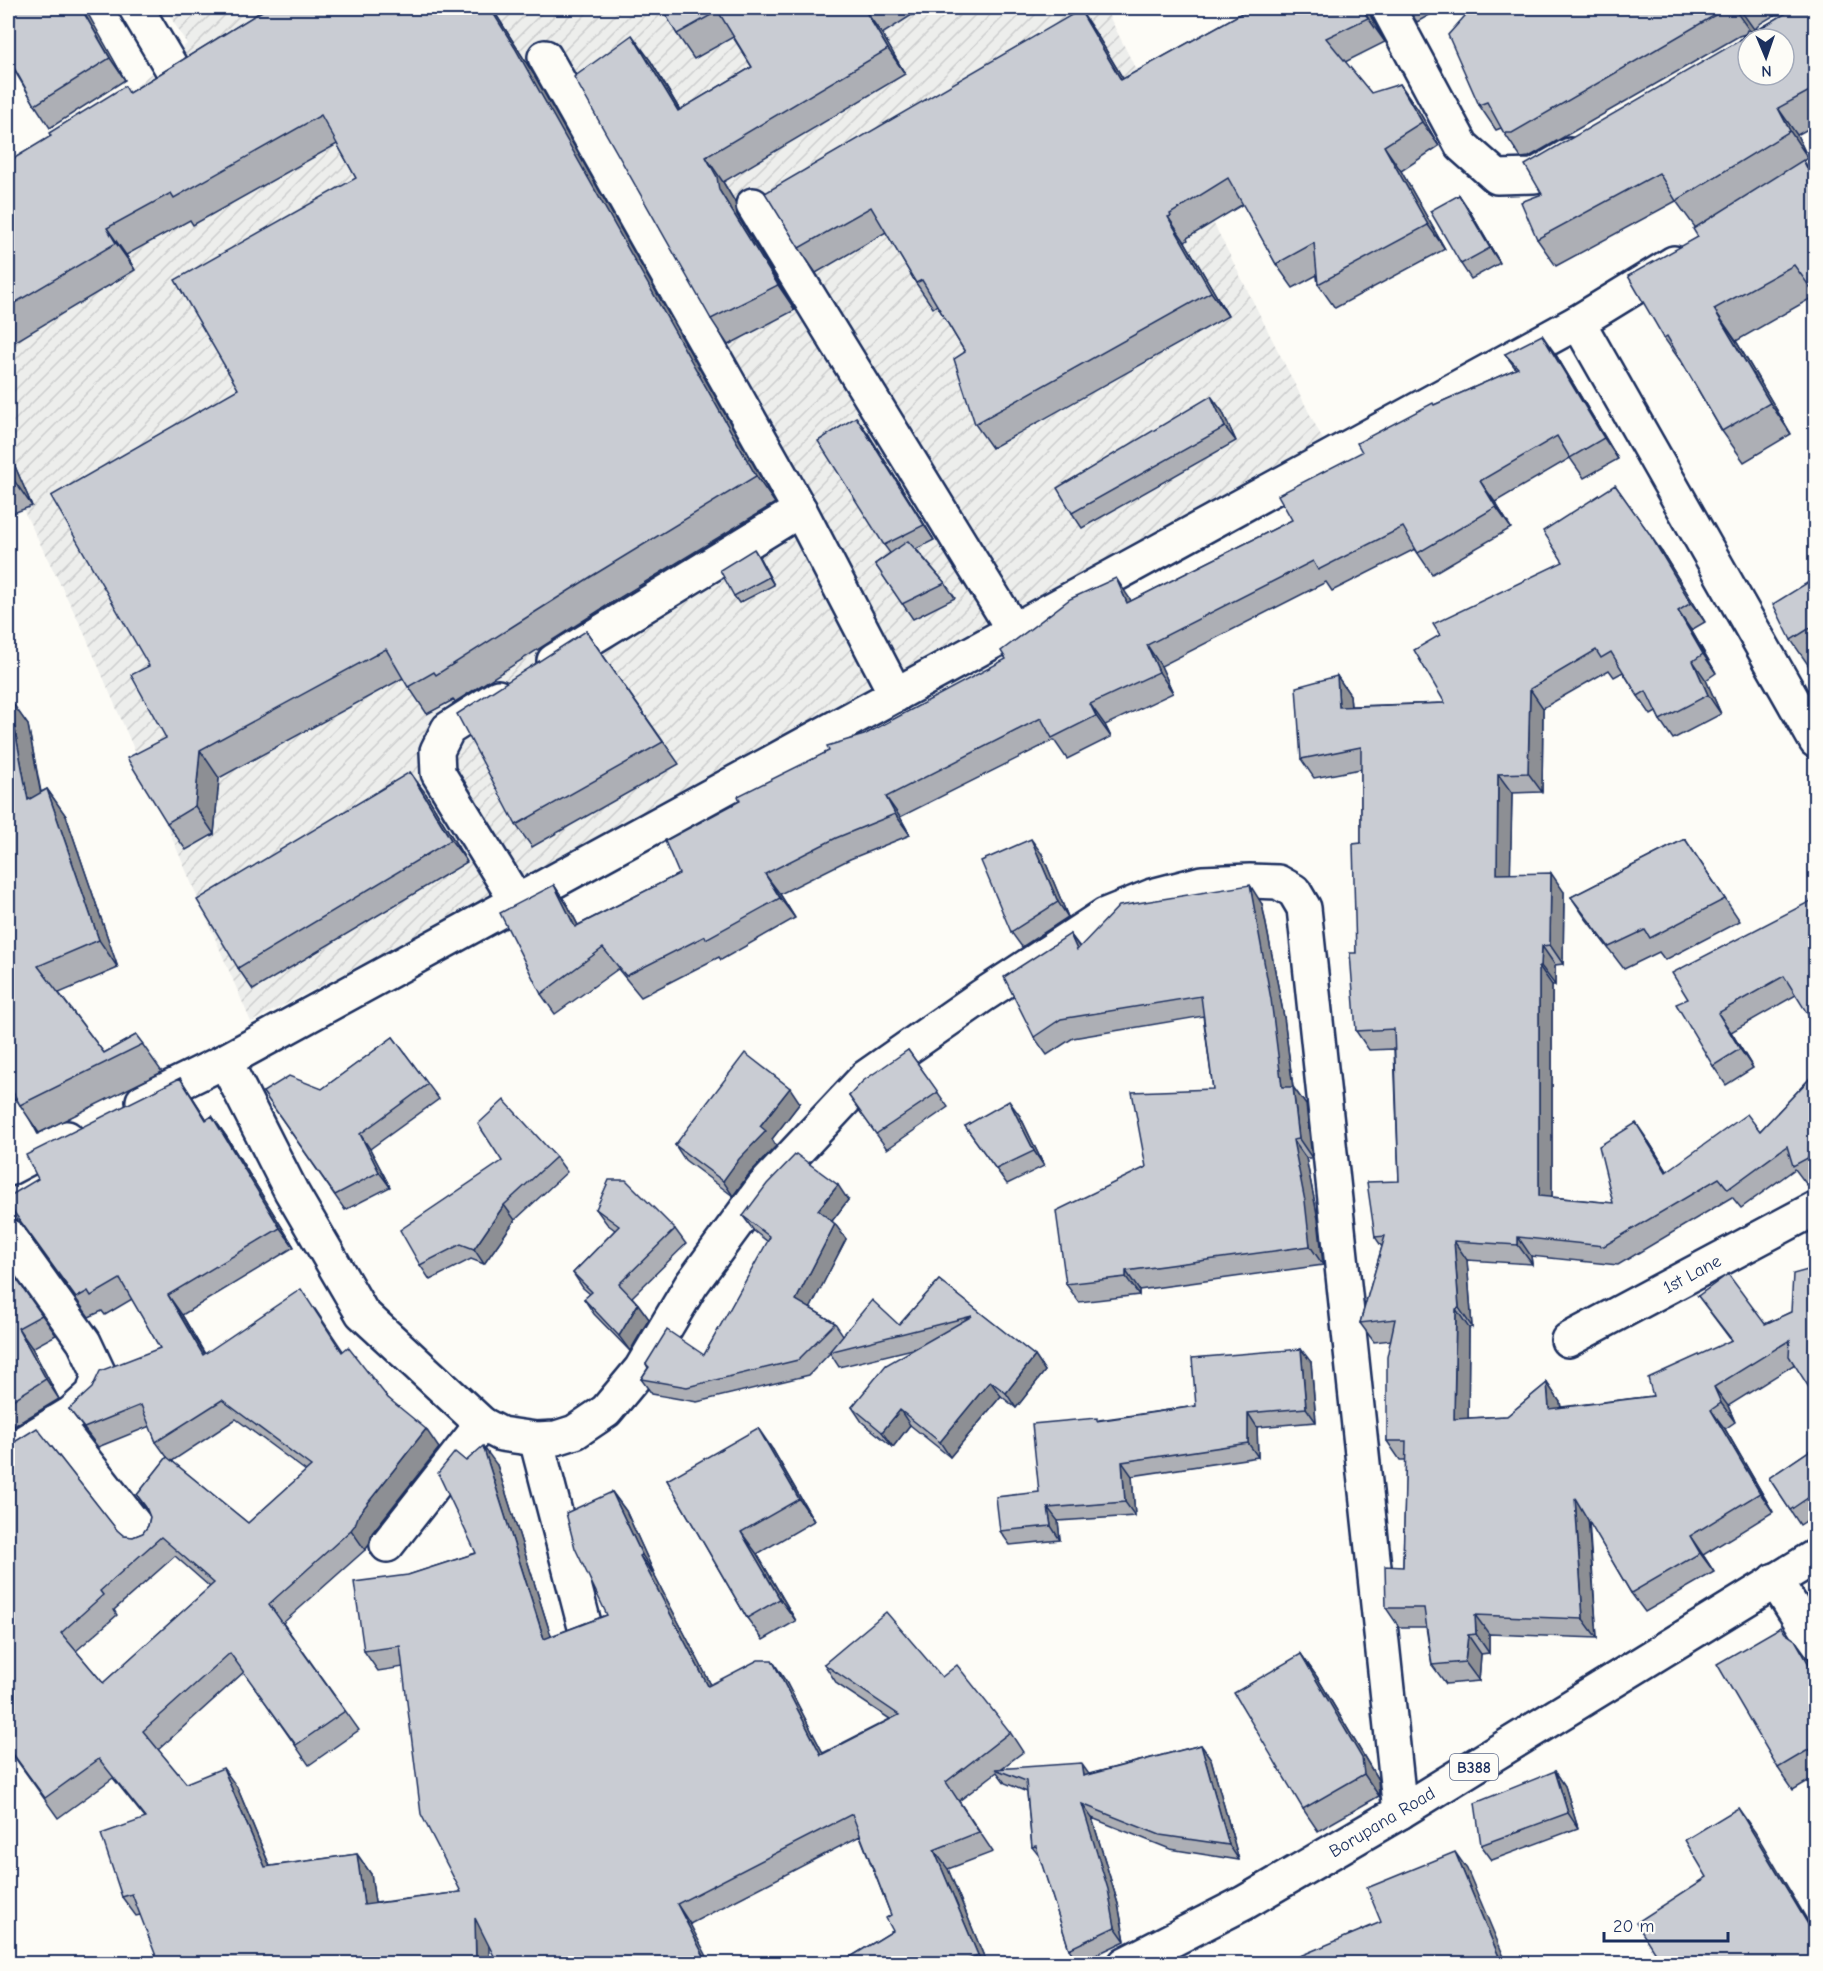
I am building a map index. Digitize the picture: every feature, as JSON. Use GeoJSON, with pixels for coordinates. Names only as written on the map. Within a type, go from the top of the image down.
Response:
{"type":"FeatureCollection","features":[{"type":"Feature","properties":{"kind":"street"},"geometry":{"type":"LineString","coordinates":[[136,8],[184,63],[145,90]]}},
{"type":"Feature","properties":{"kind":"street"},"geometry":{"type":"LineString","coordinates":[[1388,8],[1462,146],[1497,177],[1534,176],[1595,141]]}},
{"type":"Feature","properties":{"kind":"street"},"geometry":{"type":"LineString","coordinates":[[545,57],[800,510],[896,695]]}},
{"type":"Feature","properties":{"kind":"street"},"geometry":{"type":"LineString","coordinates":[[753,205],[1014,631]]}},
{"type":"Feature","properties":{"kind":"street"},"geometry":{"type":"LineString","coordinates":[[8,1115],[19,1163],[225,1061],[1578,322],[1696,249]]}},
{"type":"Feature","properties":{"kind":"street"},"geometry":{"type":"LineString","coordinates":[[1578,322],[1815,741]]}},
{"type":"Feature","properties":{"kind":"street"},"geometry":{"type":"LineString","coordinates":[[517,902],[438,773],[437,751],[448,729],[621,619],[800,510]]}},
{"type":"Feature","properties":{"kind":"street"},"geometry":{"type":"LineString","coordinates":[[225,1061],[291,1191],[362,1313],[482,1424],[501,1434],[536,1439],[556,1438],[575,1432],[606,1411],[641,1369],[691,1285],[763,1187],[866,1077],[982,996],[1105,915],[1152,896],[1202,883],[1278,882],[1294,891],[1304,908],[1400,1812]]}},
{"type":"Feature","properties":{"kind":"street","name":"1st Lane"},"geometry":{"type":"LineString","coordinates":[[1568,1340],[1815,1208]]}},
{"type":"Feature","properties":{"kind":"street"},"geometry":{"type":"LineString","coordinates":[[8,1236],[84,1342],[99,1374],[93,1394],[72,1413],[8,1452]]}},
{"type":"Feature","properties":{"kind":"street"},"geometry":{"type":"LineString","coordinates":[[55,1423],[144,1538]]}},
{"type":"Feature","properties":{"kind":"street"},"geometry":{"type":"LineString","coordinates":[[387,1545],[482,1424]]}},
{"type":"Feature","properties":{"kind":"street"},"geometry":{"type":"LineString","coordinates":[[536,1439],[585,1628]]}},
{"type":"Feature","properties":{"kind":"street","name":"Borupana Road"},"geometry":{"type":"LineString","coordinates":[[1125,1964],[1244,1903],[1400,1812],[1815,1556]]}},
{"type":"Feature","properties":{"kind":"street"},"geometry":{"type":"LineString","coordinates":[[1775,1580],[1815,1645]]}},
{"type":"Feature","properties":{"kind":"shaded area"},"geometry":{"type":"Polygon","coordinates":[[[165,8],[1105,8],[1328,450],[1042,613],[251,1022],[82,628],[8,479],[8,190],[187,44],[165,8]]]}},
{"type":"Feature","properties":{"kind":"building"},"geometry":{"type":"Polygon","coordinates":[[[8,8],[81,8],[110,58],[35,105],[8,57],[8,8]]]}},
{"type":"Feature","properties":{"kind":"building"},"geometry":{"type":"Polygon","coordinates":[[[267,8],[490,8],[515,48],[756,476],[436,675],[434,672],[408,687],[386,649],[200,750],[195,806],[167,823],[127,758],[166,738],[131,675],[149,666],[51,496],[238,389],[175,280],[356,178],[321,115],[174,198],[171,193],[107,228],[116,243],[8,307],[8,162],[51,136],[49,133],[125,86],[129,93],[267,8]]]}},
{"type":"Feature","properties":{"kind":"building"},"geometry":{"type":"Polygon","coordinates":[[[662,8],[867,8],[864,9],[888,49],[706,157],[717,177],[719,190],[778,285],[711,319],[574,77],[632,35],[678,111],[752,67],[718,11],[677,34],[662,8]]]}},
{"type":"Feature","properties":{"kind":"building"},"geometry":{"type":"Polygon","coordinates":[[[1251,8],[1362,8],[1368,18],[1326,38],[1371,93],[1400,84],[1422,122],[1384,146],[1428,225],[1318,284],[1314,243],[1276,264],[1228,178],[1168,217],[1211,292],[975,424],[954,359],[965,352],[922,280],[916,283],[871,207],[799,248],[765,193],[1080,10],[1121,80],[1251,8]]]}},
{"type":"Feature","properties":{"kind":"building"},"geometry":{"type":"Polygon","coordinates":[[[1472,8],[1736,8],[1722,11],[1512,133],[1504,133],[1487,102],[1479,105],[1448,35],[1472,8]]]}},
{"type":"Feature","properties":{"kind":"building"},"geometry":{"type":"Polygon","coordinates":[[[1795,8],[1813,8],[1815,12],[1815,88],[1778,108],[1790,131],[1676,201],[1659,173],[1537,239],[1521,202],[1542,194],[1525,165],[1736,43],[1736,87],[1796,87],[1796,27],[1763,27],[1795,8]]]}},
{"type":"Feature","properties":{"kind":"building"},"geometry":{"type":"Polygon","coordinates":[[[1803,160],[1808,170],[1815,167],[1815,294],[1794,265],[1714,309],[1770,403],[1722,431],[1667,336],[1664,338],[1628,276],[1698,237],[1693,229],[1803,160]]]}},
{"type":"Feature","properties":{"kind":"building"},"geometry":{"type":"Polygon","coordinates":[[[1459,195],[1490,248],[1461,264],[1430,211],[1459,195]]]}},
{"type":"Feature","properties":{"kind":"building"},"geometry":{"type":"Polygon","coordinates":[[[1542,335],[1604,438],[1570,458],[1557,436],[1480,481],[1496,507],[1418,553],[1403,527],[1318,570],[1313,561],[1147,645],[1159,672],[1090,704],[1096,716],[1052,738],[1041,718],[886,797],[895,814],[836,838],[765,874],[780,898],[706,939],[705,936],[626,976],[603,948],[541,994],[500,913],[554,885],[575,927],[679,874],[665,841],[740,801],[738,796],[829,751],[827,746],[864,735],[1006,659],[1001,651],[1070,599],[1116,578],[1127,603],[1292,520],[1278,495],[1362,452],[1357,443],[1433,403],[1434,405],[1518,368],[1505,354],[1542,335]]]}},
{"type":"Feature","properties":{"kind":"building"},"geometry":{"type":"Polygon","coordinates":[[[1211,396],[1225,427],[1072,513],[1057,488],[1211,396]]]}},
{"type":"Feature","properties":{"kind":"building"},"geometry":{"type":"Polygon","coordinates":[[[856,417],[924,525],[884,545],[818,441],[856,417]]]}},
{"type":"Feature","properties":{"kind":"building"},"geometry":{"type":"Polygon","coordinates":[[[8,467],[13,479],[8,481],[8,467]]]}},
{"type":"Feature","properties":{"kind":"building"},"geometry":{"type":"Polygon","coordinates":[[[1615,485],[1649,533],[1691,603],[1678,611],[1703,654],[1693,661],[1708,695],[1660,720],[1646,691],[1638,696],[1611,652],[1601,658],[1596,650],[1530,689],[1528,773],[1498,774],[1497,874],[1551,873],[1550,945],[1542,946],[1541,966],[1539,966],[1539,1196],[1613,1203],[1599,1146],[1636,1123],[1666,1172],[1747,1114],[1760,1131],[1815,1073],[1815,1154],[1793,1166],[1787,1146],[1728,1189],[1719,1178],[1604,1246],[1518,1237],[1518,1245],[1454,1241],[1459,1308],[1456,1309],[1454,1419],[1507,1416],[1547,1383],[1549,1409],[1653,1396],[1648,1378],[1732,1340],[1698,1296],[1728,1274],[1765,1324],[1791,1312],[1793,1274],[1815,1268],[1815,1397],[1789,1356],[1790,1340],[1714,1387],[1721,1403],[1711,1410],[1760,1493],[1690,1536],[1700,1553],[1631,1593],[1575,1498],[1583,1619],[1475,1615],[1476,1634],[1468,1635],[1465,1662],[1432,1665],[1424,1608],[1386,1608],[1385,1566],[1403,1567],[1406,1441],[1387,1441],[1387,1357],[1395,1319],[1360,1323],[1385,1236],[1375,1237],[1367,1182],[1399,1181],[1394,1029],[1356,1031],[1350,953],[1356,953],[1353,844],[1361,843],[1361,747],[1301,759],[1296,687],[1337,676],[1339,707],[1445,703],[1414,650],[1440,635],[1433,624],[1563,562],[1543,531],[1615,485]]]}},
{"type":"Feature","properties":{"kind":"building"},"geometry":{"type":"Polygon","coordinates":[[[908,541],[945,583],[902,604],[875,564],[908,541]]]}},
{"type":"Feature","properties":{"kind":"building"},"geometry":{"type":"Polygon","coordinates":[[[754,549],[769,577],[734,596],[720,570],[754,549]]]}},
{"type":"Feature","properties":{"kind":"building"},"geometry":{"type":"Polygon","coordinates":[[[1815,578],[1815,625],[1791,640],[1773,604],[1815,578]]]}},
{"type":"Feature","properties":{"kind":"building"},"geometry":{"type":"Polygon","coordinates":[[[586,631],[663,742],[516,825],[457,714],[586,631]]]}},
{"type":"Feature","properties":{"kind":"building"},"geometry":{"type":"Polygon","coordinates":[[[8,698],[28,800],[47,789],[99,940],[38,966],[104,1053],[136,1035],[143,1044],[20,1105],[8,1083],[8,698]]]}},
{"type":"Feature","properties":{"kind":"building"},"geometry":{"type":"Polygon","coordinates":[[[410,772],[451,840],[238,968],[197,900],[410,772]]]}},
{"type":"Feature","properties":{"kind":"building"},"geometry":{"type":"Polygon","coordinates":[[[1031,839],[1058,902],[1011,932],[981,861],[1031,839]]]}},
{"type":"Feature","properties":{"kind":"building"},"geometry":{"type":"Polygon","coordinates":[[[1685,839],[1725,899],[1650,938],[1645,930],[1609,947],[1571,897],[1685,839]]]}},
{"type":"Feature","properties":{"kind":"building"},"geometry":{"type":"Polygon","coordinates":[[[1250,885],[1271,999],[1282,1087],[1293,1087],[1299,1139],[1293,1140],[1305,1201],[1310,1246],[1126,1271],[1126,1277],[1066,1284],[1056,1211],[1146,1167],[1132,1092],[1213,1089],[1201,996],[1061,1019],[1034,1037],[1004,977],[1070,934],[1077,950],[1119,906],[1250,885]]]}},
{"type":"Feature","properties":{"kind":"building"},"geometry":{"type":"Polygon","coordinates":[[[1815,896],[1815,1026],[1784,976],[1718,1013],[1740,1049],[1713,1066],[1676,1004],[1688,999],[1672,973],[1811,901],[1815,896]]]}},
{"type":"Feature","properties":{"kind":"building"},"geometry":{"type":"Polygon","coordinates":[[[393,1037],[428,1084],[360,1134],[379,1172],[335,1195],[263,1092],[289,1076],[322,1089],[393,1037]]]}},
{"type":"Feature","properties":{"kind":"building"},"geometry":{"type":"Polygon","coordinates":[[[908,1050],[938,1092],[876,1134],[849,1096],[863,1081],[908,1050]]]}},
{"type":"Feature","properties":{"kind":"building"},"geometry":{"type":"Polygon","coordinates":[[[745,1053],[790,1088],[760,1126],[766,1131],[739,1159],[723,1181],[675,1145],[745,1053]]]}},
{"type":"Feature","properties":{"kind":"building"},"geometry":{"type":"Polygon","coordinates":[[[180,1078],[206,1120],[212,1116],[280,1228],[168,1295],[203,1355],[301,1289],[342,1352],[348,1347],[388,1398],[426,1429],[359,1514],[351,1530],[269,1604],[345,1711],[296,1745],[230,1653],[143,1731],[186,1783],[223,1768],[265,1867],[357,1854],[364,1905],[461,1892],[421,1814],[400,1646],[364,1651],[354,1582],[408,1575],[476,1553],[438,1473],[455,1452],[466,1461],[483,1446],[544,1639],[607,1615],[575,1548],[566,1513],[612,1492],[642,1555],[640,1556],[708,1686],[758,1660],[772,1660],[821,1755],[899,1715],[824,1664],[886,1612],[942,1677],[957,1665],[1010,1732],[946,1782],[979,1832],[934,1850],[978,1955],[958,1964],[839,1964],[893,1931],[886,1918],[891,1915],[852,1814],[677,1904],[708,1964],[498,1964],[475,1918],[476,1964],[159,1964],[132,1894],[122,1897],[101,1834],[146,1818],[99,1759],[45,1798],[8,1747],[8,1446],[37,1428],[117,1530],[124,1536],[133,1537],[143,1533],[150,1517],[137,1495],[167,1457],[248,1523],[311,1466],[222,1400],[156,1442],[141,1405],[84,1428],[69,1409],[92,1388],[100,1371],[160,1348],[120,1279],[91,1296],[88,1291],[76,1298],[8,1204],[8,1197],[38,1179],[26,1155],[180,1078]],[[161,1537],[100,1591],[103,1595],[61,1633],[103,1683],[214,1583],[161,1537]]]}},
{"type":"Feature","properties":{"kind":"building"},"geometry":{"type":"Polygon","coordinates":[[[504,1100],[556,1157],[504,1205],[474,1249],[461,1244],[420,1265],[400,1230],[502,1161],[478,1124],[504,1100]]]}},
{"type":"Feature","properties":{"kind":"building"},"geometry":{"type":"Polygon","coordinates":[[[1009,1101],[1034,1151],[996,1169],[965,1126],[1009,1101]]]}},
{"type":"Feature","properties":{"kind":"building"},"geometry":{"type":"Polygon","coordinates":[[[796,1154],[838,1185],[818,1210],[835,1224],[796,1300],[835,1323],[798,1360],[687,1387],[641,1379],[649,1367],[646,1364],[667,1330],[704,1355],[770,1237],[743,1216],[767,1184],[796,1154]]]}},
{"type":"Feature","properties":{"kind":"building"},"geometry":{"type":"Polygon","coordinates":[[[609,1180],[626,1180],[675,1229],[619,1284],[638,1304],[619,1336],[584,1299],[592,1292],[573,1273],[619,1226],[596,1209],[609,1180]]]}},
{"type":"Feature","properties":{"kind":"building"},"geometry":{"type":"Polygon","coordinates":[[[8,1267],[42,1315],[18,1328],[46,1379],[8,1403],[8,1267]]]}},
{"type":"Feature","properties":{"kind":"building"},"geometry":{"type":"Polygon","coordinates":[[[939,1280],[1035,1356],[1006,1393],[990,1381],[940,1442],[900,1410],[882,1432],[852,1407],[886,1365],[972,1316],[829,1352],[872,1300],[899,1325],[939,1280]]]}},
{"type":"Feature","properties":{"kind":"building"},"geometry":{"type":"Polygon","coordinates":[[[1301,1349],[1306,1408],[1248,1413],[1248,1443],[1122,1462],[1125,1502],[1048,1508],[1051,1526],[1000,1531],[996,1497],[1039,1492],[1032,1424],[1097,1418],[1097,1421],[1196,1406],[1192,1358],[1301,1349]]]}},
{"type":"Feature","properties":{"kind":"building"},"geometry":{"type":"Polygon","coordinates":[[[758,1428],[799,1499],[741,1532],[780,1599],[747,1618],[667,1480],[758,1428]]]}},
{"type":"Feature","properties":{"kind":"building"},"geometry":{"type":"Polygon","coordinates":[[[1815,1447],[1815,1493],[1790,1510],[1769,1478],[1815,1447]]]}},
{"type":"Feature","properties":{"kind":"building"},"geometry":{"type":"Polygon","coordinates":[[[1781,1627],[1795,1640],[1815,1675],[1815,1746],[1778,1768],[1717,1664],[1781,1627]]]}},
{"type":"Feature","properties":{"kind":"building"},"geometry":{"type":"Polygon","coordinates":[[[1301,1654],[1362,1758],[1364,1774],[1303,1809],[1234,1693],[1301,1654]]]}},
{"type":"Feature","properties":{"kind":"building"},"geometry":{"type":"Polygon","coordinates":[[[1201,1745],[1229,1845],[1160,1835],[1082,1804],[1108,1889],[1115,1927],[1069,1949],[1036,1846],[1032,1847],[1026,1781],[995,1769],[1081,1763],[1083,1776],[1201,1745]]]}},
{"type":"Feature","properties":{"kind":"building"},"geometry":{"type":"Polygon","coordinates":[[[1555,1771],[1568,1813],[1481,1845],[1475,1803],[1555,1771]]]}},
{"type":"Feature","properties":{"kind":"building"},"geometry":{"type":"Polygon","coordinates":[[[1738,1808],[1809,1926],[1815,1922],[1815,1964],[1662,1964],[1636,1923],[1707,1877],[1685,1840],[1738,1808]]]}},
{"type":"Feature","properties":{"kind":"building"},"geometry":{"type":"Polygon","coordinates":[[[1455,1852],[1502,1964],[1281,1964],[1381,1922],[1367,1888],[1455,1852]]]}}]}
